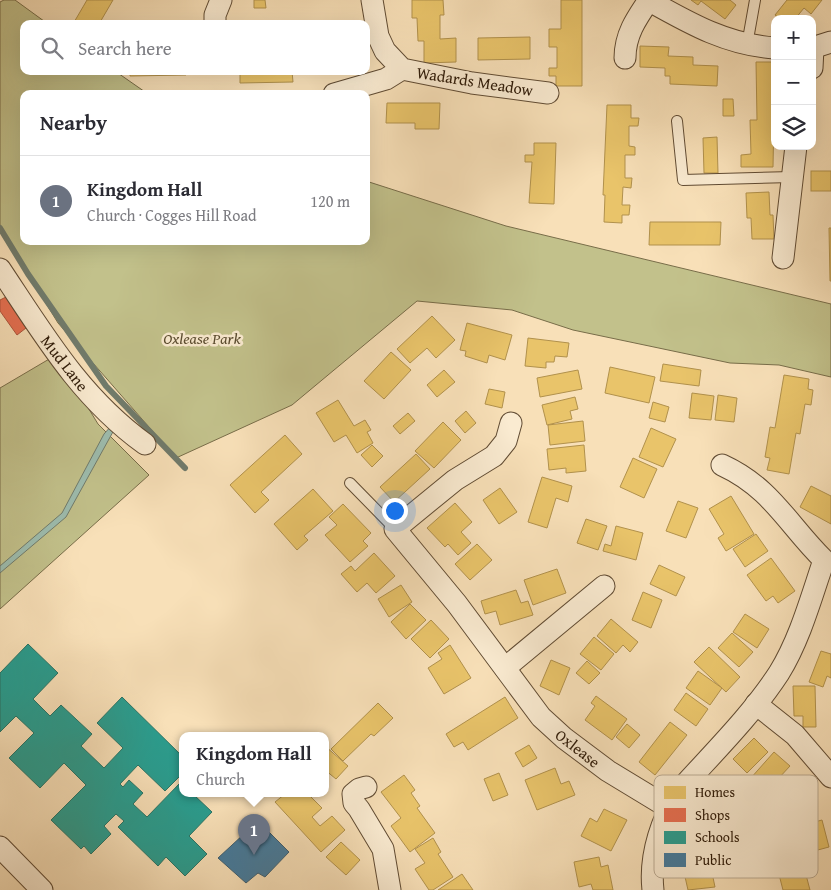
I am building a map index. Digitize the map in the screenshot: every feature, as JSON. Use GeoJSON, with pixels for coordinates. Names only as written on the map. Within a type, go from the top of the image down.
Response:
{"type":"FeatureCollection","features":[{"type":"Feature","properties":{"kind":"street"},"geometry":{"type":"LineString","coordinates":[[215,20],[221,0]]}},
{"type":"Feature","properties":{"kind":"street","name":"Wadards Meadow"},"geometry":{"type":"LineString","coordinates":[[372,0],[378,36],[385,50],[402,69],[472,83],[548,93]]}},
{"type":"Feature","properties":{"kind":"street"},"geometry":{"type":"LineString","coordinates":[[625,58],[625,45],[629,31],[648,0],[718,37],[747,46],[771,48]]}},
{"type":"Feature","properties":{"kind":"street","name":"Wadards Meadow"},"geometry":{"type":"LineString","coordinates":[[348,90],[386,79],[402,69]]}},
{"type":"Feature","properties":{"kind":"street"},"geometry":{"type":"LineString","coordinates":[[783,258],[795,150]]}},
{"type":"Feature","properties":{"kind":"street","name":"Mud Lane"},"geometry":{"type":"LineString","coordinates":[[0,269],[47,342],[87,394],[123,428],[145,444]]}},
{"type":"Feature","properties":{"kind":"street"},"geometry":{"type":"LineString","coordinates":[[395,529],[455,480],[494,456],[506,441],[511,423]]}},
{"type":"Feature","properties":{"kind":"street"},"geometry":{"type":"LineString","coordinates":[[693,775],[756,704],[779,672],[800,630],[828,560],[766,494],[734,470],[722,465]]}},
{"type":"Feature","properties":{"kind":"street","name":"Oxlease"},"geometry":{"type":"LineString","coordinates":[[395,529],[457,604],[541,717],[564,738],[608,771],[654,799]]}},
{"type":"Feature","properties":{"kind":"street"},"geometry":{"type":"LineString","coordinates":[[505,668],[604,586]]}},
{"type":"Feature","properties":{"kind":"street"},"geometry":{"type":"LineString","coordinates":[[756,704],[794,735],[831,777]]}},
{"type":"Feature","properties":{"kind":"street"},"geometry":{"type":"LineString","coordinates":[[366,786],[353,794],[354,803],[360,808],[382,850],[390,890]]}},
{"type":"Feature","properties":{"kind":"street"},"geometry":{"type":"LineString","coordinates":[[0,847],[42,890]]}},
{"type":"Feature","properties":{"kind":"street"},"geometry":{"type":"LineString","coordinates":[[653,890],[651,865],[654,856]]}},
{"type":"Feature","properties":{"kind":"lane"},"geometry":{"type":"LineString","coordinates":[[747,46],[755,0]]}},
{"type":"Feature","properties":{"kind":"lane"},"geometry":{"type":"LineString","coordinates":[[677,120],[683,180],[792,177]]}},
{"type":"Feature","properties":{"kind":"lane","name":"Oxlease"},"geometry":{"type":"LineString","coordinates":[[350,483],[395,529]]}},
{"type":"Feature","properties":{"kind":"green space","name":"Oxlease Park"},"geometry":{"type":"Polygon","coordinates":[[[15,0],[42,20],[20,20],[20,75],[121,75],[142,90],[20,90],[20,245],[370,245],[370,182],[506,226],[831,304],[831,377],[779,365],[730,363],[573,330],[512,310],[417,301],[292,405],[176,458],[58,323],[0,228],[0,2],[15,0]]]}},
{"type":"Feature","properties":{"kind":"green space"},"geometry":{"type":"Polygon","coordinates":[[[56,355],[98,424],[149,475],[0,609],[0,388],[56,355]]]}},
{"type":"Feature","properties":{"kind":"shaded area"},"geometry":{"type":"Polygon","coordinates":[[[112,425],[114,430],[66,517],[0,573],[0,566],[62,513],[104,434],[112,425]]]}},
{"type":"Feature","properties":{"kind":"building: Homes"},"geometry":{"type":"Polygon","coordinates":[[[87,0],[113,0],[101,20],[75,20],[87,0]]]}},
{"type":"Feature","properties":{"kind":"building: Homes"},"geometry":{"type":"Polygon","coordinates":[[[254,0],[265,0],[266,8],[254,8],[254,0]]]}},
{"type":"Feature","properties":{"kind":"building: Homes"},"geometry":{"type":"Polygon","coordinates":[[[412,0],[443,0],[444,15],[440,15],[440,39],[456,38],[456,62],[424,63],[424,41],[418,41],[417,18],[412,18],[412,0]]]}},
{"type":"Feature","properties":{"kind":"building: Homes"},"geometry":{"type":"Polygon","coordinates":[[[561,0],[582,0],[582,86],[556,86],[556,76],[549,76],[549,68],[557,68],[557,47],[549,47],[549,29],[561,29],[561,0]]]}},
{"type":"Feature","properties":{"kind":"building: Homes"},"geometry":{"type":"Polygon","coordinates":[[[691,0],[730,0],[736,5],[725,19],[701,1],[698,5],[691,0]]]}},
{"type":"Feature","properties":{"kind":"building: Homes"},"geometry":{"type":"Polygon","coordinates":[[[787,0],[822,0],[811,14],[804,8],[798,15],[775,15],[787,0]]]}},
{"type":"Feature","properties":{"kind":"building: Homes"},"geometry":{"type":"Polygon","coordinates":[[[530,37],[530,59],[478,60],[478,38],[530,37]]]}},
{"type":"Feature","properties":{"kind":"building: Homes"},"geometry":{"type":"Polygon","coordinates":[[[640,46],[669,47],[668,56],[693,57],[693,65],[718,66],[717,86],[670,84],[670,76],[665,76],[665,68],[640,67],[640,46]]]}},
{"type":"Feature","properties":{"kind":"building: Homes"},"geometry":{"type":"Polygon","coordinates":[[[756,62],[771,62],[771,150],[773,150],[773,167],[741,167],[741,155],[751,154],[750,120],[757,120],[756,62]]]}},
{"type":"Feature","properties":{"kind":"building: Homes"},"geometry":{"type":"Polygon","coordinates":[[[130,75],[186,75],[130,76],[130,75]]]}},
{"type":"Feature","properties":{"kind":"building: Homes"},"geometry":{"type":"Polygon","coordinates":[[[240,75],[292,75],[293,82],[240,83],[240,75]]]}},
{"type":"Feature","properties":{"kind":"building: Homes"},"geometry":{"type":"Polygon","coordinates":[[[723,99],[733,99],[734,116],[723,116],[723,99]]]}},
{"type":"Feature","properties":{"kind":"building: Homes"},"geometry":{"type":"Polygon","coordinates":[[[387,103],[440,103],[439,129],[415,129],[415,123],[386,123],[387,103]]]}},
{"type":"Feature","properties":{"kind":"building: Homes"},"geometry":{"type":"Polygon","coordinates":[[[607,105],[631,105],[631,118],[639,118],[638,126],[629,126],[629,146],[635,147],[635,155],[625,155],[625,178],[632,178],[631,188],[623,187],[622,205],[630,205],[629,215],[622,215],[622,223],[604,222],[605,195],[603,195],[607,105]]]}},
{"type":"Feature","properties":{"kind":"building: Homes"},"geometry":{"type":"Polygon","coordinates":[[[717,137],[718,173],[704,173],[703,138],[717,137]]]}},
{"type":"Feature","properties":{"kind":"building: Homes"},"geometry":{"type":"Polygon","coordinates":[[[534,143],[556,143],[554,204],[529,203],[532,162],[525,162],[525,155],[534,155],[534,143]]]}},
{"type":"Feature","properties":{"kind":"building: Homes"},"geometry":{"type":"Polygon","coordinates":[[[811,171],[831,171],[831,191],[811,191],[811,171]]]}},
{"type":"Feature","properties":{"kind":"building: Homes"},"geometry":{"type":"Polygon","coordinates":[[[769,192],[770,215],[773,215],[774,239],[752,239],[751,218],[747,218],[746,193],[769,192]]]}},
{"type":"Feature","properties":{"kind":"building: Homes"},"geometry":{"type":"Polygon","coordinates":[[[650,222],[721,222],[720,245],[649,245],[650,222]]]}},
{"type":"Feature","properties":{"kind":"building: Homes"},"geometry":{"type":"Polygon","coordinates":[[[829,228],[831,228],[831,281],[830,281],[829,228]]]}},
{"type":"Feature","properties":{"kind":"building: Homes"},"geometry":{"type":"Polygon","coordinates":[[[432,316],[455,340],[436,358],[427,348],[410,363],[397,349],[432,316]]]}},
{"type":"Feature","properties":{"kind":"building: Homes"},"geometry":{"type":"Polygon","coordinates":[[[467,323],[512,335],[505,360],[489,355],[487,363],[465,356],[466,351],[460,350],[467,323]]]}},
{"type":"Feature","properties":{"kind":"building: Homes"},"geometry":{"type":"Polygon","coordinates":[[[528,338],[569,343],[567,357],[555,356],[554,362],[546,362],[546,368],[525,366],[528,338]]]}},
{"type":"Feature","properties":{"kind":"building: Homes"},"geometry":{"type":"Polygon","coordinates":[[[391,352],[411,370],[384,399],[364,381],[391,352]]]}},
{"type":"Feature","properties":{"kind":"building: Homes"},"geometry":{"type":"Polygon","coordinates":[[[663,364],[701,370],[699,386],[660,381],[663,364]]]}},
{"type":"Feature","properties":{"kind":"building: Homes"},"geometry":{"type":"Polygon","coordinates":[[[610,367],[655,377],[649,403],[605,393],[610,367]]]}},
{"type":"Feature","properties":{"kind":"building: Homes"},"geometry":{"type":"Polygon","coordinates":[[[444,370],[455,382],[437,397],[427,385],[444,370]]]}},
{"type":"Feature","properties":{"kind":"building: Homes"},"geometry":{"type":"Polygon","coordinates":[[[578,370],[582,389],[540,397],[537,378],[578,370]]]}},
{"type":"Feature","properties":{"kind":"building: Homes"},"geometry":{"type":"Polygon","coordinates":[[[784,375],[809,379],[808,389],[813,390],[811,405],[805,404],[800,434],[796,433],[789,474],[767,470],[770,458],[765,457],[770,427],[775,428],[784,375]]]}},
{"type":"Feature","properties":{"kind":"building: Homes"},"geometry":{"type":"Polygon","coordinates":[[[489,389],[505,392],[502,408],[485,404],[489,389]]]}},
{"type":"Feature","properties":{"kind":"building: Homes"},"geometry":{"type":"Polygon","coordinates":[[[692,393],[714,396],[711,420],[689,418],[692,393]]]}},
{"type":"Feature","properties":{"kind":"building: Homes"},"geometry":{"type":"Polygon","coordinates":[[[718,395],[737,398],[734,422],[715,420],[718,395]]]}},
{"type":"Feature","properties":{"kind":"building: Homes"},"geometry":{"type":"Polygon","coordinates":[[[575,397],[578,409],[570,411],[572,419],[547,425],[542,405],[575,397]]]}},
{"type":"Feature","properties":{"kind":"building: Homes"},"geometry":{"type":"Polygon","coordinates":[[[338,400],[354,426],[365,420],[371,430],[367,432],[373,443],[357,453],[346,435],[334,442],[316,413],[338,400]]]}},
{"type":"Feature","properties":{"kind":"building: Homes"},"geometry":{"type":"Polygon","coordinates":[[[653,402],[669,407],[665,422],[649,418],[653,402]]]}},
{"type":"Feature","properties":{"kind":"building: Homes"},"geometry":{"type":"Polygon","coordinates":[[[466,411],[476,423],[465,433],[455,421],[466,411]]]}},
{"type":"Feature","properties":{"kind":"building: Homes"},"geometry":{"type":"Polygon","coordinates":[[[408,413],[415,421],[400,434],[393,426],[408,413]]]}},
{"type":"Feature","properties":{"kind":"building: Homes"},"geometry":{"type":"Polygon","coordinates":[[[583,421],[585,441],[550,445],[548,425],[583,421]]]}},
{"type":"Feature","properties":{"kind":"building: Homes"},"geometry":{"type":"Polygon","coordinates":[[[443,422],[461,440],[434,468],[415,451],[443,422]]]}},
{"type":"Feature","properties":{"kind":"building: Homes"},"geometry":{"type":"Polygon","coordinates":[[[651,428],[676,439],[663,467],[639,457],[651,428]]]}},
{"type":"Feature","properties":{"kind":"building: Homes"},"geometry":{"type":"Polygon","coordinates":[[[285,435],[302,454],[261,492],[269,500],[255,513],[230,485],[285,435]]]}},
{"type":"Feature","properties":{"kind":"building: Homes"},"geometry":{"type":"Polygon","coordinates":[[[372,445],[383,456],[372,467],[361,455],[372,445]]]}},
{"type":"Feature","properties":{"kind":"building: Homes"},"geometry":{"type":"Polygon","coordinates":[[[584,445],[586,471],[566,473],[566,468],[549,470],[547,449],[584,445]]]}},
{"type":"Feature","properties":{"kind":"building: Homes"},"geometry":{"type":"Polygon","coordinates":[[[416,454],[430,469],[394,502],[380,487],[416,454]]]}},
{"type":"Feature","properties":{"kind":"building: Homes"},"geometry":{"type":"Polygon","coordinates":[[[633,458],[657,469],[644,498],[620,487],[633,458]]]}},
{"type":"Feature","properties":{"kind":"building: Homes"},"geometry":{"type":"Polygon","coordinates":[[[542,477],[572,486],[568,502],[556,498],[547,528],[528,522],[542,477]]]}},
{"type":"Feature","properties":{"kind":"building: Homes"},"geometry":{"type":"Polygon","coordinates":[[[811,486],[831,496],[831,524],[800,507],[811,486]]]}},
{"type":"Feature","properties":{"kind":"building: Homes"},"geometry":{"type":"Polygon","coordinates":[[[500,488],[517,512],[499,524],[483,500],[500,488]]]}},
{"type":"Feature","properties":{"kind":"building: Homes"},"geometry":{"type":"Polygon","coordinates":[[[313,489],[333,511],[304,536],[308,540],[297,550],[274,524],[313,489]]]}},
{"type":"Feature","properties":{"kind":"building: Homes"},"geometry":{"type":"Polygon","coordinates":[[[731,496],[754,534],[726,551],[718,538],[724,534],[709,509],[731,496]]]}},
{"type":"Feature","properties":{"kind":"building: Homes"},"geometry":{"type":"Polygon","coordinates":[[[678,501],[698,508],[686,538],[666,531],[678,501]]]}},
{"type":"Feature","properties":{"kind":"building: Homes"},"geometry":{"type":"Polygon","coordinates":[[[455,503],[472,522],[461,532],[471,543],[458,555],[448,544],[445,547],[427,528],[455,503]]]}},
{"type":"Feature","properties":{"kind":"building: Homes"},"geometry":{"type":"Polygon","coordinates":[[[343,504],[371,533],[363,541],[368,546],[350,562],[325,535],[337,525],[329,517],[343,504]]]}},
{"type":"Feature","properties":{"kind":"building: Homes"},"geometry":{"type":"Polygon","coordinates":[[[586,519],[607,526],[598,550],[577,543],[586,519]]]}},
{"type":"Feature","properties":{"kind":"building: Homes"},"geometry":{"type":"Polygon","coordinates":[[[616,526],[643,533],[636,560],[603,551],[605,544],[611,546],[616,526]]]}},
{"type":"Feature","properties":{"kind":"building: Homes"},"geometry":{"type":"Polygon","coordinates":[[[756,534],[768,551],[745,567],[733,549],[756,534]]]}},
{"type":"Feature","properties":{"kind":"building: Homes"},"geometry":{"type":"Polygon","coordinates":[[[477,544],[492,560],[470,580],[455,564],[477,544]]]}},
{"type":"Feature","properties":{"kind":"building: Homes"},"geometry":{"type":"Polygon","coordinates":[[[374,553],[395,576],[376,593],[367,583],[357,592],[341,574],[351,566],[355,571],[374,553]]]}},
{"type":"Feature","properties":{"kind":"building: Homes"},"geometry":{"type":"Polygon","coordinates":[[[771,558],[795,591],[778,603],[773,596],[766,601],[747,575],[771,558]]]}},
{"type":"Feature","properties":{"kind":"building: Homes"},"geometry":{"type":"Polygon","coordinates":[[[659,565],[685,577],[676,596],[650,584],[659,565]]]}},
{"type":"Feature","properties":{"kind":"building: Homes"},"geometry":{"type":"Polygon","coordinates":[[[557,569],[566,593],[533,605],[524,580],[557,569]]]}},
{"type":"Feature","properties":{"kind":"building: Homes"},"geometry":{"type":"Polygon","coordinates":[[[401,585],[412,602],[389,617],[378,599],[401,585]]]}},
{"type":"Feature","properties":{"kind":"building: Homes"},"geometry":{"type":"Polygon","coordinates":[[[516,590],[521,603],[528,601],[533,615],[500,625],[496,611],[485,614],[481,601],[516,590]]]}},
{"type":"Feature","properties":{"kind":"building: Homes"},"geometry":{"type":"Polygon","coordinates":[[[643,592],[662,600],[651,628],[632,620],[643,592]]]}},
{"type":"Feature","properties":{"kind":"building: Homes"},"geometry":{"type":"Polygon","coordinates":[[[410,604],[426,620],[406,639],[391,622],[410,604]]]}},
{"type":"Feature","properties":{"kind":"building: Homes"},"geometry":{"type":"Polygon","coordinates":[[[745,614],[769,629],[757,648],[733,632],[745,614]]]}},
{"type":"Feature","properties":{"kind":"building: Homes"},"geometry":{"type":"Polygon","coordinates":[[[611,619],[638,642],[630,652],[623,645],[616,653],[597,636],[611,619]]]}},
{"type":"Feature","properties":{"kind":"building: Homes"},"geometry":{"type":"Polygon","coordinates":[[[431,620],[449,639],[430,658],[411,639],[431,620]]]}},
{"type":"Feature","properties":{"kind":"building: Homes"},"geometry":{"type":"Polygon","coordinates":[[[732,633],[753,652],[739,667],[718,648],[732,633]]]}},
{"type":"Feature","properties":{"kind":"building: Homes"},"geometry":{"type":"Polygon","coordinates":[[[594,637],[614,654],[601,670],[580,654],[594,637]]]}},
{"type":"Feature","properties":{"kind":"building: Homes"},"geometry":{"type":"Polygon","coordinates":[[[450,645],[471,678],[444,694],[428,668],[442,659],[438,653],[450,645]]]}},
{"type":"Feature","properties":{"kind":"building: Homes"},"geometry":{"type":"Polygon","coordinates":[[[709,647],[740,677],[726,692],[694,662],[709,647]]]}},
{"type":"Feature","properties":{"kind":"building: Homes"},"geometry":{"type":"Polygon","coordinates":[[[821,651],[831,654],[831,678],[827,676],[823,687],[809,682],[821,651]]]}},
{"type":"Feature","properties":{"kind":"building: Homes"},"geometry":{"type":"Polygon","coordinates":[[[551,660],[570,668],[559,695],[540,686],[551,660]]]}},
{"type":"Feature","properties":{"kind":"building: Homes"},"geometry":{"type":"Polygon","coordinates":[[[587,661],[600,673],[589,684],[576,673],[587,661]]]}},
{"type":"Feature","properties":{"kind":"building: Homes"},"geometry":{"type":"Polygon","coordinates":[[[698,671],[722,688],[710,705],[686,688],[698,671]]]}},
{"type":"Feature","properties":{"kind":"building: Homes"},"geometry":{"type":"Polygon","coordinates":[[[793,686],[815,686],[816,727],[803,727],[803,716],[794,716],[793,686]]]}},
{"type":"Feature","properties":{"kind":"building: Homes"},"geometry":{"type":"Polygon","coordinates":[[[686,693],[708,709],[696,726],[674,710],[686,693]]]}},
{"type":"Feature","properties":{"kind":"building: Homes"},"geometry":{"type":"Polygon","coordinates":[[[596,696],[627,719],[612,740],[585,720],[595,706],[591,703],[596,696]]]}},
{"type":"Feature","properties":{"kind":"building: Homes"},"geometry":{"type":"Polygon","coordinates":[[[505,697],[518,718],[468,750],[463,742],[454,747],[446,734],[505,697]]]}},
{"type":"Feature","properties":{"kind":"building: Homes"},"geometry":{"type":"Polygon","coordinates":[[[378,703],[393,718],[374,736],[371,734],[343,761],[331,749],[378,703]]]}},
{"type":"Feature","properties":{"kind":"building: Homes"},"geometry":{"type":"Polygon","coordinates":[[[670,722],[687,735],[655,775],[639,762],[670,722]]]}},
{"type":"Feature","properties":{"kind":"building: Homes"},"geometry":{"type":"Polygon","coordinates":[[[627,724],[640,735],[629,748],[616,737],[627,724]]]}},
{"type":"Feature","properties":{"kind":"building: Homes"},"geometry":{"type":"Polygon","coordinates":[[[754,738],[768,752],[747,773],[733,759],[754,738]]]}},
{"type":"Feature","properties":{"kind":"building: Homes"},"geometry":{"type":"Polygon","coordinates":[[[529,745],[537,758],[523,767],[515,753],[529,745]]]}},
{"type":"Feature","properties":{"kind":"building: Homes"},"geometry":{"type":"Polygon","coordinates":[[[329,749],[348,766],[336,779],[329,773],[329,749]]]}},
{"type":"Feature","properties":{"kind":"building: Homes"},"geometry":{"type":"Polygon","coordinates":[[[774,752],[790,766],[782,775],[754,775],[774,752]]]}},
{"type":"Feature","properties":{"kind":"building: Homes"},"geometry":{"type":"Polygon","coordinates":[[[555,768],[561,784],[569,781],[575,795],[537,810],[525,780],[555,768]]]}},
{"type":"Feature","properties":{"kind":"building: Homes"},"geometry":{"type":"Polygon","coordinates":[[[499,773],[508,795],[493,801],[484,779],[499,773]]]}},
{"type":"Feature","properties":{"kind":"building: Homes"},"geometry":{"type":"Polygon","coordinates":[[[404,775],[415,790],[411,793],[420,806],[417,808],[435,833],[410,852],[391,826],[401,818],[381,792],[404,775]]]}},
{"type":"Feature","properties":{"kind":"building: Homes"},"geometry":{"type":"Polygon","coordinates":[[[281,797],[311,797],[322,808],[312,817],[320,826],[332,816],[345,830],[321,852],[275,802],[281,797]]]}},
{"type":"Feature","properties":{"kind":"building: Homes"},"geometry":{"type":"Polygon","coordinates":[[[604,809],[627,820],[611,851],[581,836],[590,818],[597,822],[604,809]]]}},
{"type":"Feature","properties":{"kind":"building: Homes"},"geometry":{"type":"Polygon","coordinates":[[[822,820],[829,847],[818,850],[818,821],[822,820]]]}},
{"type":"Feature","properties":{"kind":"building: Homes"},"geometry":{"type":"Polygon","coordinates":[[[433,838],[441,852],[438,854],[453,877],[433,890],[429,890],[415,869],[425,863],[415,849],[433,838]]]}},
{"type":"Feature","properties":{"kind":"building: Homes"},"geometry":{"type":"Polygon","coordinates":[[[341,842],[360,860],[346,875],[326,857],[341,842]]]}},
{"type":"Feature","properties":{"kind":"building: Homes"},"geometry":{"type":"Polygon","coordinates":[[[599,857],[601,867],[608,865],[613,890],[593,890],[591,884],[579,887],[574,862],[599,857]]]}},
{"type":"Feature","properties":{"kind":"building: Homes"},"geometry":{"type":"Polygon","coordinates":[[[462,874],[473,890],[438,890],[462,874]]]}},
{"type":"Feature","properties":{"kind":"building: Homes"},"geometry":{"type":"Polygon","coordinates":[[[685,878],[713,878],[715,887],[688,890],[685,878]]]}},
{"type":"Feature","properties":{"kind":"building: Homes"},"geometry":{"type":"Polygon","coordinates":[[[780,878],[807,878],[810,890],[783,890],[780,878]]]}},
{"type":"Feature","properties":{"kind":"building: Shops"},"geometry":{"type":"Polygon","coordinates":[[[6,297],[26,328],[17,335],[0,311],[0,300],[6,297]]]}},
{"type":"Feature","properties":{"kind":"building: Schools"},"geometry":{"type":"Polygon","coordinates":[[[28,644],[58,673],[33,699],[50,716],[61,705],[92,734],[81,746],[104,768],[123,748],[97,723],[122,697],[179,753],[179,777],[165,791],[138,765],[120,784],[123,787],[129,780],[143,793],[133,804],[147,817],[179,784],[179,797],[196,797],[212,812],[189,836],[207,854],[185,876],[166,857],[158,866],[118,827],[124,821],[116,814],[104,826],[111,834],[91,854],[84,846],[81,849],[51,820],[86,785],[64,763],[40,788],[9,758],[34,733],[16,716],[0,732],[0,673],[28,644]]]}},
{"type":"Feature","properties":{"kind":"building: Public"},"geometry":{"type":"Polygon","coordinates":[[[258,821],[289,852],[265,877],[258,873],[246,883],[218,858],[258,821]]]}},
{"type":"Feature","properties":{"kind":"waterway"},"geometry":{"type":"LineString","coordinates":[[0,228],[28,274],[106,386],[185,468]]}},
{"type":"Feature","properties":{"kind":"place","name":"Kingdom Hall"},"geometry":{"type":"Point","coordinates":[254,855]}}]}
